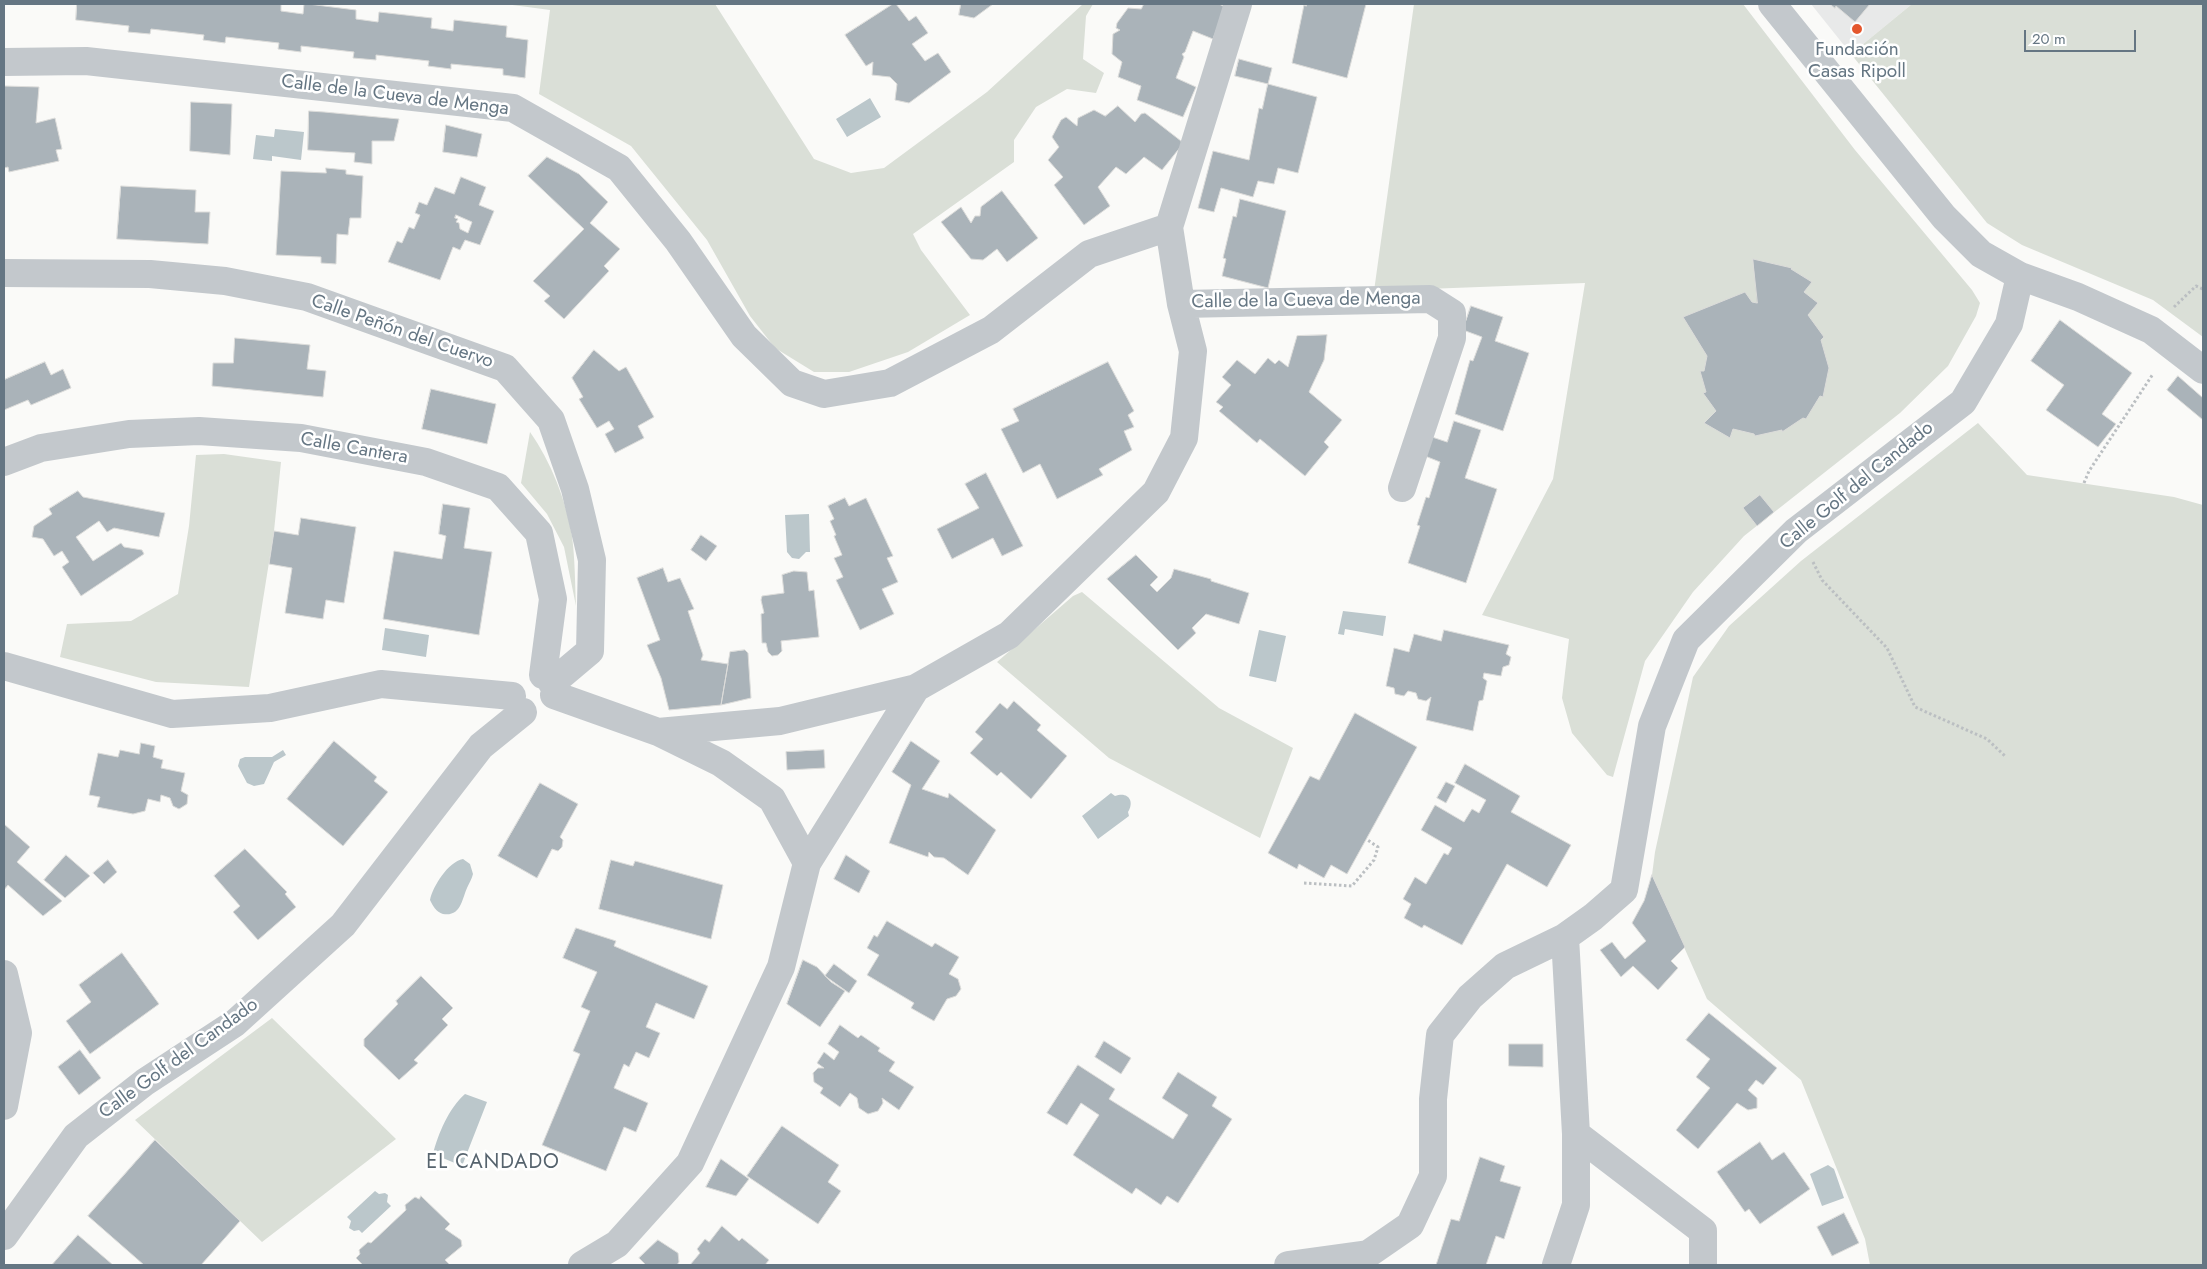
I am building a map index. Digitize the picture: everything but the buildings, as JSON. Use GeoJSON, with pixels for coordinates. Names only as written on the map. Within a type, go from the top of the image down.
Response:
{"type":"FeatureCollection","features":[{"type":"Feature","properties":{"kind":"street"},"geometry":{"type":"LineString","coordinates":[[658,732],[780,721],[916,688],[1009,635],[1156,492],[1184,438],[1193,351],[1181,304],[1169,227],[1238,4]]}},
{"type":"Feature","properties":{"kind":"street"},"geometry":{"type":"LineString","coordinates":[[1772,4],[1944,217],[1981,254],[2020,276],[2078,297],[2151,330],[2203,370]]}},
{"type":"Feature","properties":{"kind":"street","name":"Calle de la Cueva de Menga"},"geometry":{"type":"LineString","coordinates":[[4,62],[86,61],[513,108],[618,168],[678,241],[744,336],[792,383],[824,394],[890,383],[991,330],[1089,254],[1169,227]]}},
{"type":"Feature","properties":{"kind":"street","name":"Calle Peñón del Cuervo"},"geometry":{"type":"LineString","coordinates":[[4,273],[150,274],[225,281],[307,297],[505,368],[551,420],[575,488],[592,560],[590,651],[550,684]]}},
{"type":"Feature","properties":{"kind":"street","name":"Calle Golf del Candado"},"geometry":{"type":"LineString","coordinates":[[1288,1265],[1368,1254],[1410,1225],[1433,1176],[1433,1099],[1440,1035],[1470,997],[1505,966],[1565,936],[1593,917],[1624,890],[1641,722],[1686,640],[1796,531],[1963,402],[2009,324],[2020,276]]}},
{"type":"Feature","properties":{"kind":"street","name":"Calle de la Cueva de Menga"},"geometry":{"type":"LineString","coordinates":[[1181,304],[1430,299],[1452,313],[1452,338],[1402,488]]}},
{"type":"Feature","properties":{"kind":"street","name":"Calle Cantera"},"geometry":{"type":"LineString","coordinates":[[4,462],[41,448],[129,434],[199,431],[311,440],[426,462],[498,487],[539,533],[553,599],[550,684]]}},
{"type":"Feature","properties":{"kind":"street"},"geometry":{"type":"LineString","coordinates":[[4,666],[172,714],[270,708],[381,684],[518,704],[533,715],[543,713],[550,706],[550,684]]}},
{"type":"Feature","properties":{"kind":"street"},"geometry":{"type":"LineString","coordinates":[[518,704],[514,685],[521,676],[531,673],[550,684],[658,732],[720,764],[772,799],[807,862]]}},
{"type":"Feature","properties":{"kind":"street"},"geometry":{"type":"LineString","coordinates":[[582,1265],[617,1244],[690,1163],[781,966],[807,862],[916,688]]}},
{"type":"Feature","properties":{"kind":"street","name":"Calle Golf del Candado"},"geometry":{"type":"LineString","coordinates":[[4,1236],[76,1136],[145,1082],[235,1023],[343,925],[481,746],[518,704]]}},
{"type":"Feature","properties":{"kind":"street"},"geometry":{"type":"LineString","coordinates":[[1556,1265],[1576,1206],[1576,1134],[1565,936]]}},
{"type":"Feature","properties":{"kind":"street"},"geometry":{"type":"LineString","coordinates":[[4,974],[18,1033],[4,1106]]}},
{"type":"Feature","properties":{"kind":"street"},"geometry":{"type":"LineString","coordinates":[[1576,1134],[1703,1231],[1703,1265]]}},
{"type":"Feature","properties":{"kind":"path"},"geometry":{"type":"LineString","coordinates":[[2170,311],[2196,286],[2203,289]]}},
{"type":"Feature","properties":{"kind":"path"},"geometry":{"type":"LineString","coordinates":[[2084,483],[2089,471],[2157,368]]}},
{"type":"Feature","properties":{"kind":"path"},"geometry":{"type":"LineString","coordinates":[[1796,531],[1822,580],[1887,648],[1915,707],[1987,739],[2006,757]]}},
{"type":"Feature","properties":{"kind":"path"},"geometry":{"type":"LineString","coordinates":[[1304,883],[1352,886],[1374,860],[1378,846],[1366,839]]}},
{"type":"Feature","properties":{"kind":"shaded area"},"geometry":{"type":"Polygon","coordinates":[[[505,4],[715,4],[814,159],[851,173],[884,168],[987,92],[1083,4],[1093,4],[1086,16],[1083,59],[1104,73],[1096,93],[1067,89],[1036,107],[1014,140],[1014,162],[913,234],[921,250],[970,315],[908,352],[849,372],[814,372],[775,348],[750,316],[707,240],[631,146],[539,94],[550,10],[505,4]]]}},
{"type":"Feature","properties":{"kind":"shaded area"},"geometry":{"type":"Polygon","coordinates":[[[1414,4],[1743,4],[1855,150],[1972,290],[1980,303],[1976,316],[1948,366],[1900,413],[1744,536],[1693,592],[1645,661],[1613,777],[1607,775],[1572,733],[1562,698],[1569,639],[1482,615],[1553,479],[1585,283],[1374,291],[1414,4]]]}},
{"type":"Feature","properties":{"kind":"shaded area","name":"Fundación Casas Ripoll"},"geometry":{"type":"Polygon","coordinates":[[[1811,4],[1912,4],[1851,54],[1811,4]]]}},
{"type":"Feature","properties":{"kind":"shaded area"},"geometry":{"type":"Polygon","coordinates":[[[1912,4],[2203,4],[2203,337],[2153,300],[2022,245],[1987,223],[1851,54],[1912,4]]]}},
{"type":"Feature","properties":{"kind":"shaded area"},"geometry":{"type":"Polygon","coordinates":[[[870,98],[881,117],[847,137],[836,119],[870,98]]]}},
{"type":"Feature","properties":{"kind":"shaded area"},"geometry":{"type":"Polygon","coordinates":[[[275,129],[304,132],[301,160],[272,156],[272,161],[253,159],[256,135],[274,137],[275,129]]]}},
{"type":"Feature","properties":{"kind":"shaded area"},"geometry":{"type":"Polygon","coordinates":[[[1978,423],[2027,475],[2174,497],[2203,505],[2203,1265],[1870,1265],[1865,1239],[1801,1080],[1707,999],[1652,875],[1655,852],[1693,677],[1729,626],[1801,561],[1978,423]]]}},
{"type":"Feature","properties":{"kind":"shaded area"},"geometry":{"type":"Polygon","coordinates":[[[530,432],[545,456],[557,482],[566,509],[573,545],[576,606],[564,547],[547,514],[521,483],[530,432]]]}},
{"type":"Feature","properties":{"kind":"shaded area"},"geometry":{"type":"Polygon","coordinates":[[[224,454],[281,462],[274,531],[249,687],[156,682],[60,657],[67,624],[131,621],[178,594],[189,526],[196,455],[224,454]]]}},
{"type":"Feature","properties":{"kind":"shaded area"},"geometry":{"type":"Polygon","coordinates":[[[809,514],[810,552],[806,552],[799,559],[792,558],[787,552],[785,515],[809,514]]]}},
{"type":"Feature","properties":{"kind":"shaded area"},"geometry":{"type":"Polygon","coordinates":[[[1082,592],[1219,708],[1293,748],[1260,838],[1109,758],[997,662],[1073,596],[1082,592]]]}},
{"type":"Feature","properties":{"kind":"shaded area"},"geometry":{"type":"Polygon","coordinates":[[[1343,611],[1386,616],[1383,636],[1345,629],[1344,635],[1338,634],[1343,611]]]}},
{"type":"Feature","properties":{"kind":"shaded area"},"geometry":{"type":"Polygon","coordinates":[[[385,628],[429,635],[426,657],[382,650],[385,628]]]}},
{"type":"Feature","properties":{"kind":"shaded area"},"geometry":{"type":"Polygon","coordinates":[[[1259,630],[1286,636],[1276,682],[1249,676],[1259,630]]]}},
{"type":"Feature","properties":{"kind":"shaded area"},"geometry":{"type":"Polygon","coordinates":[[[283,750],[286,755],[274,762],[264,784],[254,786],[247,783],[238,766],[240,759],[245,757],[272,757],[283,750]]]}},
{"type":"Feature","properties":{"kind":"shaded area"},"geometry":{"type":"Polygon","coordinates":[[[1111,793],[1115,796],[1124,795],[1129,798],[1131,804],[1128,812],[1129,816],[1098,839],[1082,816],[1111,793]]]}},
{"type":"Feature","properties":{"kind":"shaded area"},"geometry":{"type":"Polygon","coordinates":[[[463,859],[470,864],[473,874],[457,910],[454,913],[443,914],[435,908],[430,900],[432,894],[442,875],[457,861],[463,859]]]}},
{"type":"Feature","properties":{"kind":"shaded area"},"geometry":{"type":"Polygon","coordinates":[[[272,1018],[396,1139],[262,1242],[135,1120],[272,1018]]]}},
{"type":"Feature","properties":{"kind":"shaded area"},"geometry":{"type":"Polygon","coordinates":[[[465,1094],[487,1102],[462,1166],[433,1154],[445,1122],[454,1106],[465,1094]]]}},
{"type":"Feature","properties":{"kind":"shaded area"},"geometry":{"type":"Polygon","coordinates":[[[1828,1165],[1834,1169],[1844,1198],[1822,1206],[1810,1174],[1828,1165]]]}},
{"type":"Feature","properties":{"kind":"shaded area"},"geometry":{"type":"Polygon","coordinates":[[[375,1191],[379,1194],[385,1193],[388,1195],[387,1202],[391,1206],[362,1233],[359,1230],[354,1231],[349,1228],[351,1221],[347,1217],[375,1191]]]}},
{"type":"Feature","properties":{"kind":"place","name":"Fundación Casas Ripoll"},"geometry":{"type":"Point","coordinates":[1857,29]}},
{"type":"Feature","properties":{"kind":"district","name":"EL CANDADO"},"geometry":{"type":"Point","coordinates":[493,1163]}}]}
